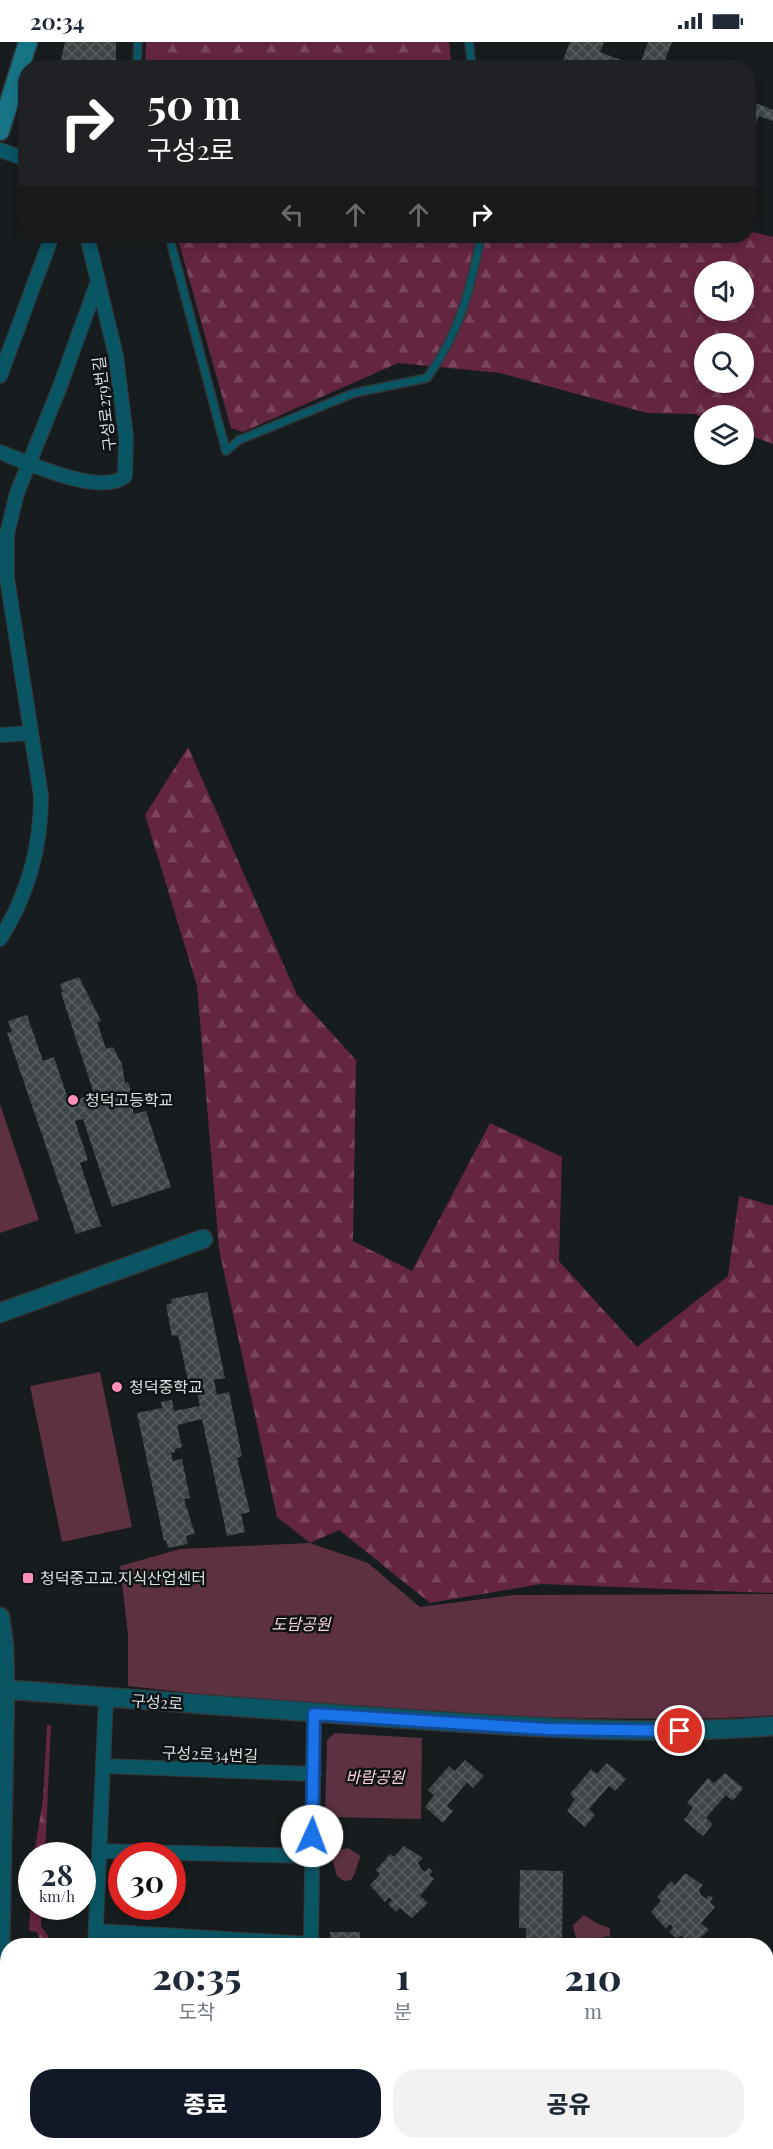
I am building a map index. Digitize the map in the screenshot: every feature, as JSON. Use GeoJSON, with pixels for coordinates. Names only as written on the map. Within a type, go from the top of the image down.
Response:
{"type":"FeatureCollection","features":[{"type":"Feature","properties":{"kind":"main road"},"geometry":{"type":"LineString","coordinates":[[22,60],[28,42]]}},
{"type":"Feature","properties":{"kind":"main road"},"geometry":{"type":"LineString","coordinates":[[0,131],[18,74]]}},
{"type":"Feature","properties":{"kind":"street"},"geometry":{"type":"LineString","coordinates":[[0,150],[18,156]]}},
{"type":"Feature","properties":{"kind":"street"},"geometry":{"type":"LineString","coordinates":[[0,376],[49,243]]}},
{"type":"Feature","properties":{"kind":"street","name":"구성로279번길"},"geometry":{"type":"LineString","coordinates":[[0,452],[30,464],[81,479],[114,482],[125,476],[126,437],[116,356],[89,243]]}},
{"type":"Feature","properties":{"kind":"street"},"geometry":{"type":"LineString","coordinates":[[0,939],[15,916],[26,889],[40,826],[40,796],[7,578],[7,534],[17,493],[98,281]]}},
{"type":"Feature","properties":{"kind":"street"},"geometry":{"type":"LineString","coordinates":[[0,735],[30,733]]}},
{"type":"Feature","properties":{"kind":"street"},"geometry":{"type":"LineString","coordinates":[[0,1313],[203,1239]]}},
{"type":"Feature","properties":{"kind":"street"},"geometry":{"type":"LineString","coordinates":[[0,1617],[2,1689],[0,1938]]}},
{"type":"Feature","properties":{"kind":"street","name":"구성2로"},"geometry":{"type":"LineString","coordinates":[[2,1689],[314,1714],[582,1731],[714,1730],[773,1726]]}},
{"type":"Feature","properties":{"kind":"street"},"geometry":{"type":"LineString","coordinates":[[96,1938],[105,1766],[106,1698]]}},
{"type":"Feature","properties":{"kind":"street"},"geometry":{"type":"LineString","coordinates":[[311,1938],[314,1714]]}},
{"type":"Feature","properties":{"kind":"street","name":"구성2로34번길"},"geometry":{"type":"LineString","coordinates":[[105,1766],[314,1774]]}},
{"type":"Feature","properties":{"kind":"street"},"geometry":{"type":"LineString","coordinates":[[100,1851],[311,1856]]}},
{"type":"Feature","properties":{"kind":"street"},"geometry":{"type":"LineString","coordinates":[[96,1931],[204,1938]]}},
{"type":"Feature","properties":{"kind":"lane"},"geometry":{"type":"LineString","coordinates":[[137,60],[138,42]]}},
{"type":"Feature","properties":{"kind":"lane"},"geometry":{"type":"LineString","coordinates":[[469,42],[471,60]]}},
{"type":"Feature","properties":{"kind":"lane"},"geometry":{"type":"LineString","coordinates":[[170,243],[226,451],[239,440],[265,428],[354,393],[427,378],[447,350],[459,325],[479,243]]}},
{"type":"Feature","properties":{"kind":"green space"},"geometry":{"type":"Polygon","coordinates":[[[146,42],[449,42],[451,60],[145,60],[146,42]]]}},
{"type":"Feature","properties":{"kind":"green space"},"geometry":{"type":"Polygon","coordinates":[[[756,233],[773,237],[773,444],[754,437],[754,405],[694,405],[694,414],[647,413],[500,373],[398,363],[243,432],[231,428],[179,243],[756,243],[756,233]]]}},
{"type":"Feature","properties":{"kind":"green space"},"geometry":{"type":"Polygon","coordinates":[[[188,747],[297,995],[356,1060],[353,1241],[412,1271],[490,1123],[562,1157],[559,1261],[637,1347],[728,1276],[739,1196],[773,1206],[773,1593],[541,1584],[430,1603],[339,1530],[310,1543],[277,1517],[219,1249],[197,986],[145,815],[188,747]]]}},
{"type":"Feature","properties":{"kind":"green space"},"geometry":{"type":"Polygon","coordinates":[[[0,1104],[39,1220],[0,1233],[0,1104]]]}},
{"type":"Feature","properties":{"kind":"green space"},"geometry":{"type":"Polygon","coordinates":[[[100,1372],[132,1527],[62,1542],[30,1386],[100,1372]]]}},
{"type":"Feature","properties":{"kind":"green space","name":"도담공원"},"geometry":{"type":"Polygon","coordinates":[[[310,1543],[368,1563],[420,1607],[514,1595],[773,1594],[773,1715],[654,1719],[468,1714],[298,1703],[128,1686],[128,1634],[120,1566],[180,1549],[310,1543]]]}},
{"type":"Feature","properties":{"kind":"green space"},"geometry":{"type":"Polygon","coordinates":[[[47,1725],[51,1725],[46,1842],[36,1842],[43,1799],[47,1725]]]}},
{"type":"Feature","properties":{"kind":"green space","name":"바람공원"},"geometry":{"type":"Polygon","coordinates":[[[335,1733],[422,1738],[421,1819],[325,1817],[327,1740],[335,1733]]]}},
{"type":"Feature","properties":{"kind":"green space"},"geometry":{"type":"Polygon","coordinates":[[[348,1848],[361,1856],[351,1880],[344,1881],[337,1876],[332,1858],[335,1851],[348,1848]]]}},
{"type":"Feature","properties":{"kind":"green space"},"geometry":{"type":"Polygon","coordinates":[[[584,1915],[610,1928],[610,1937],[576,1938],[573,1925],[584,1915]]]}},
{"type":"Feature","properties":{"kind":"green space"},"geometry":{"type":"Polygon","coordinates":[[[30,1920],[41,1920],[41,1926],[48,1938],[39,1938],[37,1932],[29,1931],[30,1920]]]}},
{"type":"Feature","properties":{"kind":"building"},"geometry":{"type":"Polygon","coordinates":[[[65,42],[116,42],[116,60],[61,60],[65,42]]]}},
{"type":"Feature","properties":{"kind":"building"},"geometry":{"type":"Polygon","coordinates":[[[570,42],[604,42],[600,52],[621,60],[563,60],[570,42]]]}},
{"type":"Feature","properties":{"kind":"building"},"geometry":{"type":"Polygon","coordinates":[[[648,42],[672,42],[665,60],[642,60],[648,42]]]}},
{"type":"Feature","properties":{"kind":"building"},"geometry":{"type":"Polygon","coordinates":[[[756,103],[773,110],[773,121],[759,116],[756,124],[756,103]]]}},
{"type":"Feature","properties":{"kind":"building"},"geometry":{"type":"Polygon","coordinates":[[[79,977],[101,1021],[97,1022],[106,1049],[113,1047],[122,1064],[125,1083],[128,1082],[134,1102],[131,1103],[134,1114],[146,1111],[171,1187],[112,1207],[83,1119],[75,1121],[88,1160],[80,1163],[101,1226],[76,1234],[7,1033],[12,1032],[8,1021],[27,1015],[43,1061],[54,1057],[69,1102],[94,1094],[61,993],[63,992],[60,984],[79,977]]]}},
{"type":"Feature","properties":{"kind":"building"},"geometry":{"type":"Polygon","coordinates":[[[207,1292],[225,1378],[214,1380],[217,1395],[229,1392],[242,1456],[237,1458],[250,1512],[241,1514],[245,1532],[227,1536],[202,1419],[177,1425],[182,1447],[171,1453],[173,1461],[182,1459],[190,1498],[184,1499],[195,1534],[186,1536],[188,1544],[168,1548],[166,1540],[164,1541],[137,1413],[162,1408],[161,1402],[172,1400],[174,1411],[200,1406],[195,1384],[189,1385],[178,1335],[172,1336],[166,1305],[172,1303],[171,1299],[207,1292]]]}},
{"type":"Feature","properties":{"kind":"building"},"geometry":{"type":"Polygon","coordinates":[[[465,1760],[484,1776],[473,1788],[467,1782],[447,1806],[453,1811],[443,1823],[425,1807],[434,1795],[428,1790],[449,1766],[455,1771],[465,1760]]]}},
{"type":"Feature","properties":{"kind":"building"},"geometry":{"type":"Polygon","coordinates":[[[607,1763],[626,1779],[615,1791],[609,1786],[589,1809],[595,1815],[585,1827],[567,1811],[575,1799],[570,1794],[591,1769],[597,1774],[607,1763]]]}},
{"type":"Feature","properties":{"kind":"building"},"geometry":{"type":"Polygon","coordinates":[[[725,1773],[743,1788],[733,1801],[726,1795],[706,1818],[713,1824],[703,1836],[684,1820],[693,1808],[687,1803],[708,1778],[714,1783],[725,1773]]]}},
{"type":"Feature","properties":{"kind":"building"},"geometry":{"type":"Polygon","coordinates":[[[404,1846],[423,1858],[418,1863],[420,1867],[425,1872],[429,1868],[433,1871],[429,1875],[434,1879],[420,1896],[428,1903],[412,1918],[400,1908],[396,1912],[388,1904],[392,1900],[389,1897],[385,1902],[370,1885],[380,1874],[376,1870],[390,1854],[394,1857],[404,1846]]]}},
{"type":"Feature","properties":{"kind":"building"},"geometry":{"type":"Polygon","coordinates":[[[520,1870],[563,1871],[562,1938],[526,1938],[526,1928],[519,1928],[520,1870]]]}},
{"type":"Feature","properties":{"kind":"building"},"geometry":{"type":"Polygon","coordinates":[[[685,1873],[703,1885],[699,1890],[701,1895],[706,1899],[709,1895],[713,1898],[710,1902],[715,1907],[701,1923],[709,1930],[700,1938],[684,1938],[681,1935],[676,1938],[669,1932],[673,1927],[670,1924],[666,1929],[651,1912],[661,1901],[657,1897],[671,1881],[675,1885],[685,1873]]]}},
{"type":"Feature","properties":{"kind":"building"},"geometry":{"type":"Polygon","coordinates":[[[330,1932],[360,1932],[360,1938],[330,1938],[330,1932]]]}},
{"type":"Feature","properties":{"kind":"place","name":"청덕고등학교"},"geometry":{"type":"Point","coordinates":[73,1100]}},
{"type":"Feature","properties":{"kind":"place","name":"청덕중학교"},"geometry":{"type":"Point","coordinates":[117,1387]}},
{"type":"Feature","properties":{"kind":"place","name":"청덕중고교.지식산업센터"},"geometry":{"type":"Point","coordinates":[28,1578]}},
{"type":"Feature","properties":{"kind":"route"},"geometry":{"type":"LineString","coordinates":[[312,1836],[314,1714],[512,1728],[680,1731]]}}]}
